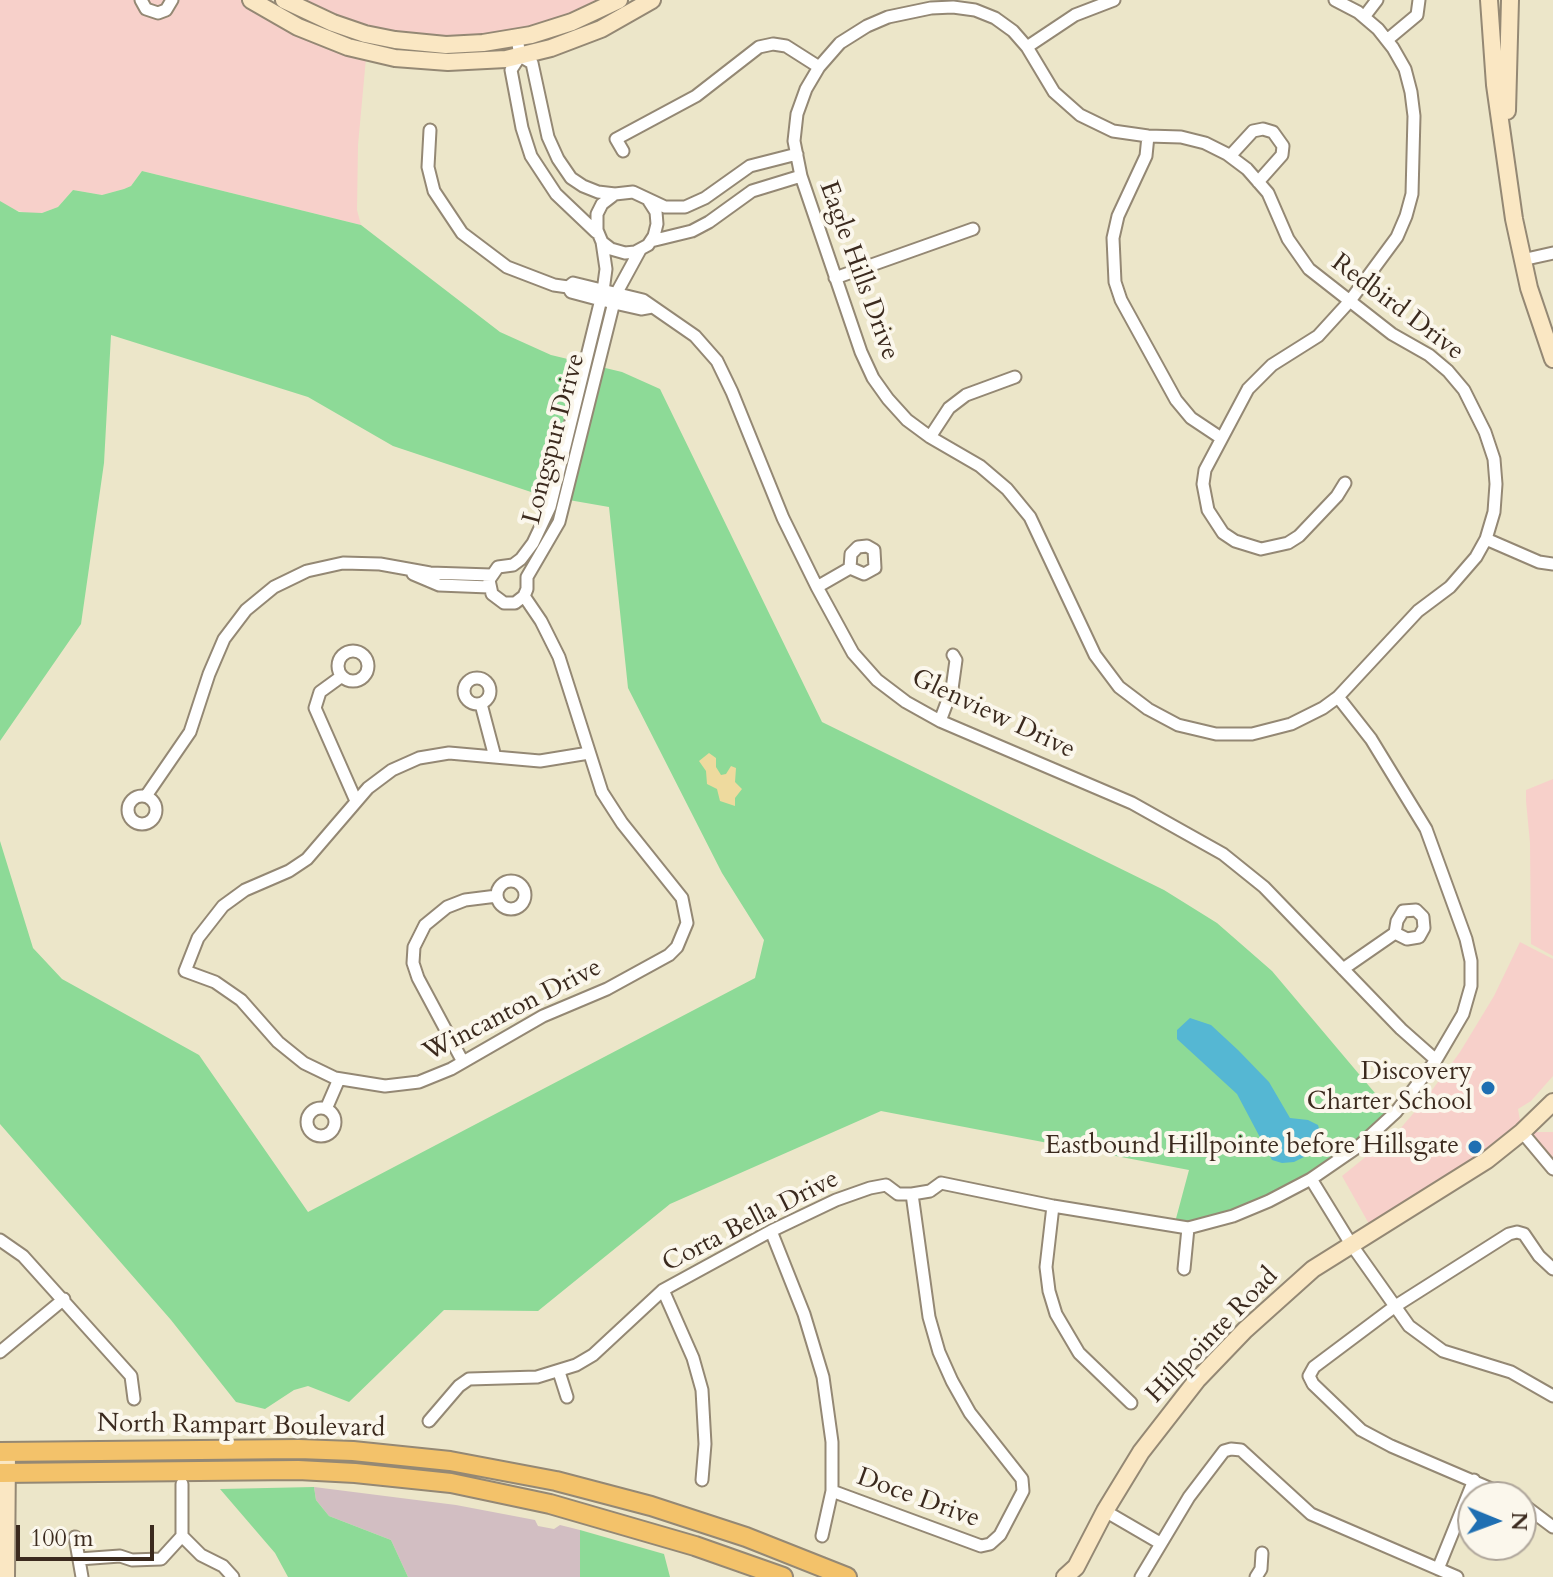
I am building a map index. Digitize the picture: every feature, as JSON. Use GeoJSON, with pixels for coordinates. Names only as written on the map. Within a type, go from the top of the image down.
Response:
{"type":"FeatureCollection","features":[{"type":"Feature","properties":{"kind":"main road","name":"North Rampart Boulevard"},"geometry":{"type":"LineString","coordinates":[[4,1452],[330,1450],[403,1455],[500,1469],[651,1506],[746,1537],[847,1577]]}},
{"type":"Feature","properties":{"kind":"main road"},"geometry":{"type":"LineString","coordinates":[[495,1491],[500,1469]]}},
{"type":"Feature","properties":{"kind":"main road","name":"North Rampart Boulevard"},"geometry":{"type":"LineString","coordinates":[[3,1473],[298,1470],[451,1483],[495,1491],[645,1531],[783,1577]]}},
{"type":"Feature","properties":{"kind":"street"},"geometry":{"type":"LineString","coordinates":[[141,0],[146,9],[158,13],[168,8],[172,0]]}},
{"type":"Feature","properties":{"kind":"street"},"geometry":{"type":"LineString","coordinates":[[251,0],[316,35],[380,55],[448,62],[520,56],[589,35],[652,0]]}},
{"type":"Feature","properties":{"kind":"street"},"geometry":{"type":"LineString","coordinates":[[284,0],[333,23],[395,40],[464,44],[517,38],[572,22],[619,0]]}},
{"type":"Feature","properties":{"kind":"street"},"geometry":{"type":"LineString","coordinates":[[1027,47],[1075,15],[1114,0]]}},
{"type":"Feature","properties":{"kind":"street"},"geometry":{"type":"LineString","coordinates":[[1335,0],[1378,29],[1405,69],[1414,116],[1412,194],[1397,237],[1349,302],[1318,336],[1272,365],[1248,389],[1205,470],[1204,498],[1223,533],[1248,546],[1275,548],[1299,536],[1337,496],[1345,483]]}},
{"type":"Feature","properties":{"kind":"street"},"geometry":{"type":"LineString","coordinates":[[1364,17],[1377,0]]}},
{"type":"Feature","properties":{"kind":"street"},"geometry":{"type":"LineString","coordinates":[[1387,40],[1417,15],[1419,0]]}},
{"type":"Feature","properties":{"kind":"street"},"geometry":{"type":"LineString","coordinates":[[1489,0],[1495,85],[1522,260],[1553,359]]}},
{"type":"Feature","properties":{"kind":"street"},"geometry":{"type":"LineString","coordinates":[[1506,165],[1510,0]]}},
{"type":"Feature","properties":{"kind":"street","name":"Redbird Drive"},"geometry":{"type":"LineString","coordinates":[[819,67],[840,43],[888,17],[931,8],[975,10],[995,18],[1013,31],[1027,47],[1054,92],[1080,115],[1113,131],[1181,137],[1205,143],[1247,169],[1268,193],[1288,239],[1309,269],[1392,334],[1429,355],[1464,390],[1485,432],[1494,459],[1495,498],[1486,539],[1464,573],[1418,611],[1338,697]]}},
{"type":"Feature","properties":{"kind":"street"},"geometry":{"type":"LineString","coordinates":[[517,38],[520,56],[511,70],[522,128],[531,156],[556,194],[582,216],[601,239],[620,253],[640,250],[651,241],[692,231],[752,191],[801,176]]}},
{"type":"Feature","properties":{"kind":"street"},"geometry":{"type":"LineString","coordinates":[[623,151],[616,139],[696,96],[759,47],[773,44],[786,46],[819,67]]}},
{"type":"Feature","properties":{"kind":"street"},"geometry":{"type":"LineString","coordinates":[[520,56],[532,63],[548,137],[558,159],[571,178],[598,192],[633,192],[672,208],[692,205],[750,166],[797,154]]}},
{"type":"Feature","properties":{"kind":"street","name":"Eagle Hills Drive"},"geometry":{"type":"LineString","coordinates":[[819,67],[806,89],[797,114],[794,141],[801,176],[873,378],[907,420],[980,466],[1007,489],[1030,517],[1095,655],[1119,687],[1148,709],[1178,725],[1216,734],[1252,734],[1291,724],[1338,697]]}},
{"type":"Feature","properties":{"kind":"street"},"geometry":{"type":"LineString","coordinates":[[1230,156],[1253,131],[1263,129],[1273,132],[1283,146],[1282,155],[1258,182]]}},
{"type":"Feature","properties":{"kind":"street","name":"Glenview Drive"},"geometry":{"type":"LineString","coordinates":[[430,130],[428,167],[434,191],[462,233],[507,267],[554,285],[568,287],[571,292],[608,297],[641,309],[652,307],[695,336],[717,361],[783,518],[817,587],[853,653],[877,680],[906,702],[940,721],[1132,803],[1223,854],[1264,887],[1401,1029],[1436,1060]]}},
{"type":"Feature","properties":{"kind":"street"},"geometry":{"type":"LineString","coordinates":[[1148,136],[1146,156],[1118,216],[1113,238],[1115,282],[1121,300],[1176,400],[1191,418],[1221,438]]}},
{"type":"Feature","properties":{"kind":"street"},"geometry":{"type":"LineString","coordinates":[[601,239],[596,225],[597,214],[602,204],[615,194]]}},
{"type":"Feature","properties":{"kind":"street"},"geometry":{"type":"LineString","coordinates":[[649,201],[656,212],[657,224],[651,241]]}},
{"type":"Feature","properties":{"kind":"street"},"geometry":{"type":"LineString","coordinates":[[835,278],[973,229]]}},
{"type":"Feature","properties":{"kind":"street","name":"Longspur Drive"},"geometry":{"type":"LineString","coordinates":[[524,596],[527,577],[552,538],[564,507],[608,297],[601,239]]}},
{"type":"Feature","properties":{"kind":"street","name":"Longspur Drive"},"geometry":{"type":"LineString","coordinates":[[490,581],[498,567],[513,565],[521,559],[533,543],[550,507],[608,297],[640,250]]}},
{"type":"Feature","properties":{"kind":"street"},"geometry":{"type":"LineString","coordinates":[[1522,260],[1553,253]]}},
{"type":"Feature","properties":{"kind":"street"},"geometry":{"type":"LineString","coordinates":[[930,437],[949,408],[966,395],[1015,377]]}},
{"type":"Feature","properties":{"kind":"street"},"geometry":{"type":"LineString","coordinates":[[1486,539],[1539,562],[1553,564]]}},
{"type":"Feature","properties":{"kind":"street"},"geometry":{"type":"LineString","coordinates":[[146,796],[190,732],[212,665],[234,624],[259,597],[290,578],[325,566],[362,562],[490,581],[494,598],[504,603],[515,603],[524,596],[559,657],[589,753],[540,761],[449,753],[419,758],[379,778],[356,801],[315,708],[320,692],[342,676]]}},
{"type":"Feature","properties":{"kind":"street"},"geometry":{"type":"LineString","coordinates":[[817,587],[850,568]]}},
{"type":"Feature","properties":{"kind":"street"},"geometry":{"type":"LineString","coordinates":[[940,721],[952,689],[956,660],[953,655]]}},
{"type":"Feature","properties":{"kind":"street","name":"Corta Bella Drive"},"geometry":{"type":"LineString","coordinates":[[429,1421],[459,1386],[469,1379],[537,1377],[559,1372],[593,1355],[663,1290],[771,1231],[836,1200],[870,1188],[886,1185],[898,1194],[912,1194],[930,1191],[941,1183],[1053,1206],[1188,1228],[1233,1216],[1269,1201],[1311,1179],[1359,1146],[1396,1112],[1436,1060],[1463,1014],[1471,986],[1471,961],[1426,829],[1371,739],[1338,697]]}},
{"type":"Feature","properties":{"kind":"street"},"geometry":{"type":"LineString","coordinates":[[481,704],[495,757]]}},
{"type":"Feature","properties":{"kind":"street","name":"Wincanton Drive"},"geometry":{"type":"LineString","coordinates":[[356,801],[307,859],[289,871],[245,890],[223,906],[198,938],[185,971],[228,990],[291,1053],[319,1072],[368,1085],[403,1085],[435,1076],[554,1009],[607,989],[669,955],[680,943],[686,928],[687,913],[682,898],[611,808],[595,775],[589,753]]}},
{"type":"Feature","properties":{"kind":"street"},"geometry":{"type":"LineString","coordinates":[[463,1062],[415,973],[414,947],[425,925],[447,907],[465,900],[497,896]]}},
{"type":"Feature","properties":{"kind":"street"},"geometry":{"type":"LineString","coordinates":[[1343,969],[1395,933]]}},
{"type":"Feature","properties":{"kind":"street"},"geometry":{"type":"LineString","coordinates":[[326,1109],[339,1079]]}},
{"type":"Feature","properties":{"kind":"street","name":"Hillpointe Road"},"geometry":{"type":"LineString","coordinates":[[1072,1574],[1141,1452],[1197,1380],[1278,1298],[1313,1269],[1487,1160],[1553,1102]]}},
{"type":"Feature","properties":{"kind":"street"},"geometry":{"type":"LineString","coordinates":[[1522,1132],[1553,1169]]}},
{"type":"Feature","properties":{"kind":"street"},"geometry":{"type":"LineString","coordinates":[[1311,1179],[1351,1244],[1409,1326],[1443,1351],[1511,1372],[1553,1396]]}},
{"type":"Feature","properties":{"kind":"street","name":"Doce Drive"},"geometry":{"type":"LineString","coordinates":[[832,1491],[981,1546],[990,1544],[1000,1535],[1023,1491],[1023,1484],[970,1413],[939,1352],[929,1317],[912,1194]]}},
{"type":"Feature","properties":{"kind":"street"},"geometry":{"type":"LineString","coordinates":[[1053,1206],[1046,1267],[1056,1314],[1079,1353],[1131,1403]]}},
{"type":"Feature","properties":{"kind":"street"},"geometry":{"type":"LineString","coordinates":[[1184,1269],[1188,1228]]}},
{"type":"Feature","properties":{"kind":"street"},"geometry":{"type":"LineString","coordinates":[[771,1231],[804,1314],[823,1377],[832,1442],[832,1491],[822,1536]]}},
{"type":"Feature","properties":{"kind":"street"},"geometry":{"type":"LineString","coordinates":[[1438,1569],[1474,1480],[1391,1446],[1361,1430],[1313,1384],[1309,1376],[1314,1367],[1394,1307],[1509,1234],[1524,1234],[1539,1256],[1553,1269]]}},
{"type":"Feature","properties":{"kind":"street"},"geometry":{"type":"LineString","coordinates":[[0,1240],[23,1256],[131,1376],[134,1399]]}},
{"type":"Feature","properties":{"kind":"street"},"geometry":{"type":"LineString","coordinates":[[663,1290],[693,1358],[702,1390],[705,1433],[702,1480]]}},
{"type":"Feature","properties":{"kind":"street"},"geometry":{"type":"LineString","coordinates":[[0,1352],[64,1299]]}},
{"type":"Feature","properties":{"kind":"street"},"geometry":{"type":"LineString","coordinates":[[559,1372],[567,1397]]}},
{"type":"Feature","properties":{"kind":"street"},"geometry":{"type":"LineString","coordinates":[[1141,1577],[1189,1497],[1224,1451],[1231,1449],[1241,1450],[1311,1514],[1457,1577]]}},
{"type":"Feature","properties":{"kind":"street"},"geometry":{"type":"LineString","coordinates":[[4,1452],[6,1577]]}},
{"type":"Feature","properties":{"kind":"street"},"geometry":{"type":"LineString","coordinates":[[79,1559],[120,1556],[132,1560],[161,1559],[182,1536],[182,1484]]}},
{"type":"Feature","properties":{"kind":"street"},"geometry":{"type":"LineString","coordinates":[[1105,1511],[1160,1543]]}},
{"type":"Feature","properties":{"kind":"street"},"geometry":{"type":"LineString","coordinates":[[182,1536],[201,1555],[223,1566],[233,1577]]}},
{"type":"Feature","properties":{"kind":"street"},"geometry":{"type":"LineString","coordinates":[[75,1537],[82,1577]]}},
{"type":"Feature","properties":{"kind":"street"},"geometry":{"type":"LineString","coordinates":[[1256,1577],[1261,1569],[1262,1553]]}},
{"type":"Feature","properties":{"kind":"shaded area"},"geometry":{"type":"Polygon","coordinates":[[[0,0],[242,0],[366,58],[358,145],[357,210],[361,225],[142,171],[131,186],[124,189],[102,195],[73,190],[58,207],[42,213],[30,214],[8,208],[0,201],[0,0]]]}},
{"type":"Feature","properties":{"kind":"shaded area"},"geometry":{"type":"Polygon","coordinates":[[[294,0],[615,0],[574,21],[477,39],[397,35],[350,23],[294,0]]]}},
{"type":"Feature","properties":{"kind":"shaded area"},"geometry":{"type":"Polygon","coordinates":[[[1553,779],[1553,956],[1531,944],[1526,790],[1553,779]]]}},
{"type":"Feature","properties":{"kind":"shaded area","name":"Discovery Charter School"},"geometry":{"type":"Polygon","coordinates":[[[1520,942],[1553,959],[1553,1076],[1531,1101],[1518,1109],[1522,1132],[1553,1132],[1553,1169],[1521,1133],[1373,1231],[1342,1176],[1399,1130],[1424,1101],[1460,1052],[1494,996],[1520,942]]]}},
{"type":"Feature","properties":{"kind":"shaded area"},"geometry":{"type":"Polygon","coordinates":[[[314,1487],[456,1505],[535,1520],[538,1526],[554,1529],[560,1525],[580,1530],[580,1577],[408,1577],[391,1540],[329,1516],[316,1500],[314,1487]]]}},
{"type":"Feature","properties":{"kind":"green space"},"geometry":{"type":"Polygon","coordinates":[[[142,171],[361,225],[500,332],[551,355],[622,372],[660,389],[822,722],[1164,890],[1217,923],[1272,971],[1380,1099],[1396,1112],[1358,1146],[1269,1201],[1174,1226],[1189,1170],[881,1111],[670,1204],[538,1311],[444,1310],[349,1402],[308,1386],[294,1390],[265,1409],[236,1402],[171,1320],[0,1124],[0,841],[33,948],[62,979],[199,1055],[308,1212],[755,978],[764,940],[722,873],[628,688],[609,507],[540,495],[393,446],[308,397],[111,335],[104,463],[81,624],[0,741],[0,201],[19,212],[42,213],[58,207],[73,190],[102,195],[124,189],[131,186],[142,171]]]}},
{"type":"Feature","properties":{"kind":"green space"},"geometry":{"type":"Polygon","coordinates":[[[314,1487],[316,1500],[329,1516],[391,1540],[408,1577],[288,1577],[275,1553],[220,1489],[314,1487]]]}},
{"type":"Feature","properties":{"kind":"green space"},"geometry":{"type":"Polygon","coordinates":[[[580,1530],[664,1554],[670,1577],[580,1577],[580,1530]]]}},
{"type":"Feature","properties":{"kind":"sand"},"geometry":{"type":"Polygon","coordinates":[[[709,753],[716,758],[716,767],[721,775],[726,774],[731,766],[736,768],[735,782],[742,789],[735,798],[735,806],[720,801],[717,789],[707,784],[706,771],[699,761],[709,753]]]}},
{"type":"Feature","properties":{"kind":"water"},"geometry":{"type":"Polygon","coordinates":[[[1190,1018],[1211,1025],[1238,1050],[1269,1082],[1290,1118],[1308,1120],[1318,1125],[1322,1138],[1312,1153],[1294,1162],[1272,1160],[1237,1094],[1177,1039],[1177,1030],[1190,1018]]]}},
{"type":"Feature","properties":{"kind":"place","name":"Discovery Charter School"},"geometry":{"type":"Point","coordinates":[1488,1088]}},
{"type":"Feature","properties":{"kind":"place","name":"Eastbound Hillpointe before Hillsgate"},"geometry":{"type":"Point","coordinates":[1475,1147]}}]}
